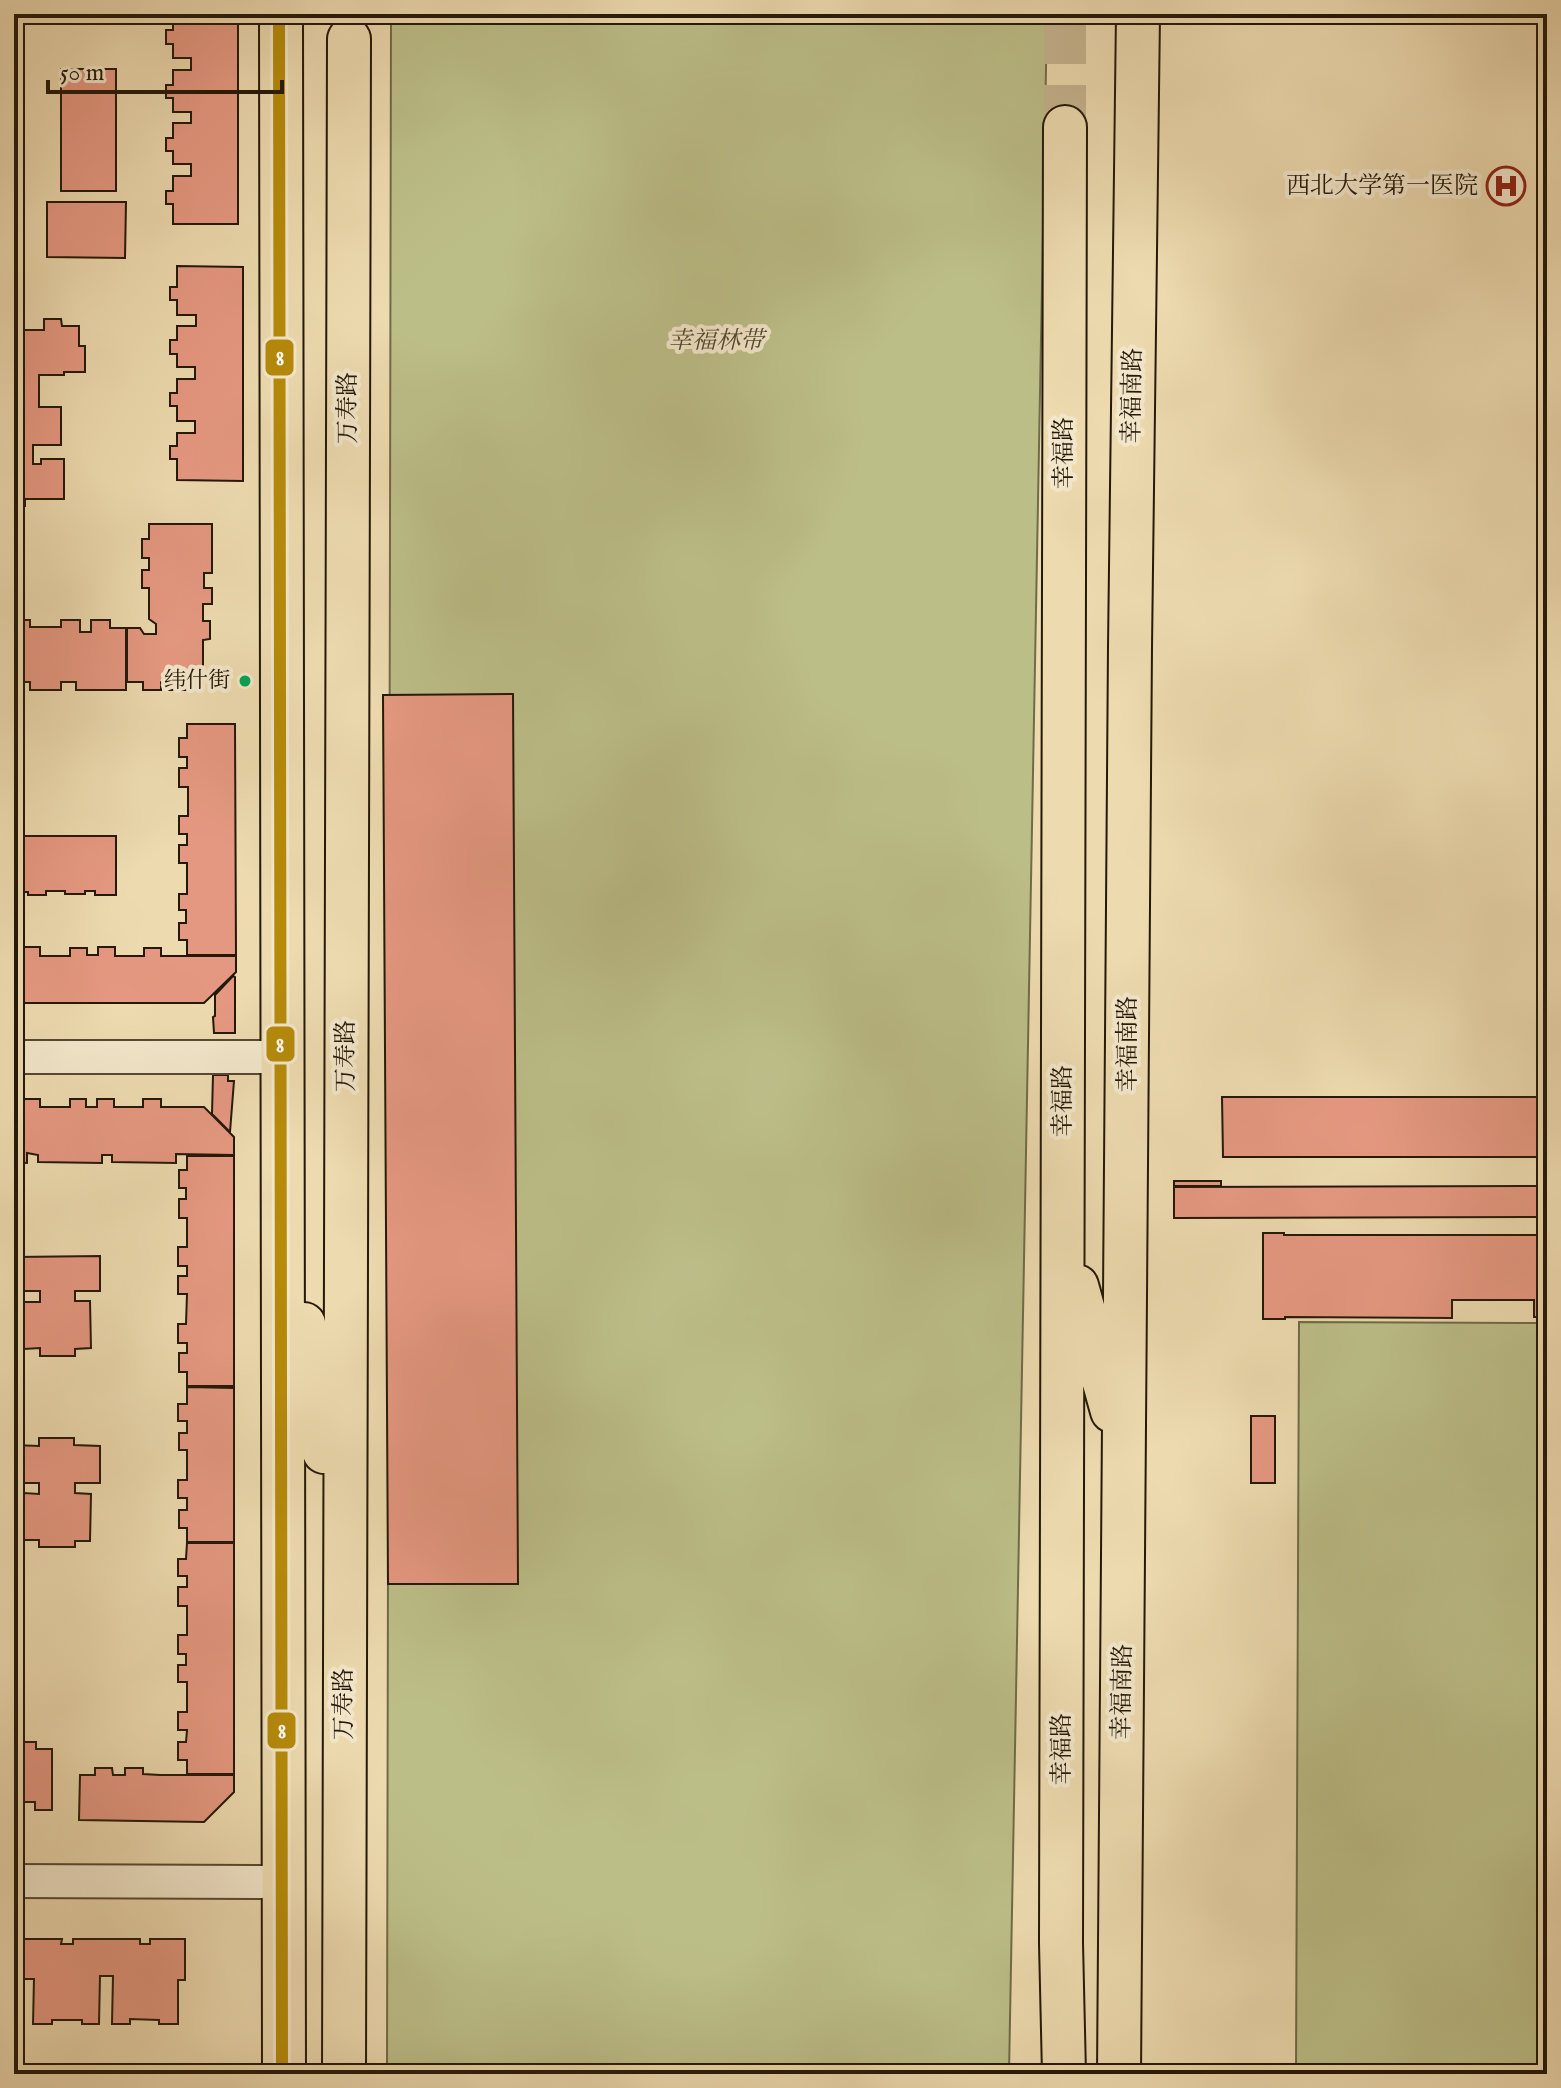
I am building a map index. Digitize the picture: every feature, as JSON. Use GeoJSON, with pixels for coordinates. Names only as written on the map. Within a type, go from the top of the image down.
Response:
{"type":"FeatureCollection","features":[{"type":"Feature","properties":{"kind":"main road"},"geometry":{"type":"LineString","coordinates":[[281,14],[284,2074]]}},
{"type":"Feature","properties":{"kind":"main road","name":"幸福南路"},"geometry":{"type":"LineString","coordinates":[[1119,2074],[1138,14]]}},
{"type":"Feature","properties":{"kind":"main road","name":"万寿路"},"geometry":{"type":"LineString","coordinates":[[344,2074],[349,39]]}},
{"type":"Feature","properties":{"kind":"main road","name":"幸福路"},"geometry":{"type":"LineString","coordinates":[[1064,2074],[1061,1943],[1065,127]]}},
{"type":"Feature","properties":{"kind":"main road"},"geometry":{"type":"LineString","coordinates":[[283,1197],[344,1577]]}},
{"type":"Feature","properties":{"kind":"main road"},"geometry":{"type":"LineString","coordinates":[[1063,1238],[1125,1458]]}},
{"type":"Feature","properties":{"kind":"street"},"geometry":{"type":"LineString","coordinates":[[14,1057],[282,1057]]}},
{"type":"Feature","properties":{"kind":"street"},"geometry":{"type":"LineString","coordinates":[[14,1881],[283,1882]]}},
{"type":"Feature","properties":{"kind":"green space","name":"幸福林带"},"geometry":{"type":"Polygon","coordinates":[[[391,14],[1047,14],[1009,2074],[387,2074],[391,14]]]}},
{"type":"Feature","properties":{"kind":"green space"},"geometry":{"type":"Polygon","coordinates":[[[1299,1322],[1547,1323],[1547,2074],[1296,2074],[1299,1322]]]}},
{"type":"Feature","properties":{"kind":"building"},"geometry":{"type":"Polygon","coordinates":[[[238,14],[238,224],[173,224],[173,204],[166,204],[166,191],[173,191],[173,176],[191,176],[191,164],[173,164],[173,151],[166,151],[166,138],[173,138],[173,123],[191,123],[191,112],[173,112],[173,98],[166,98],[166,85],[173,85],[173,70],[191,70],[191,58],[173,58],[173,44],[166,44],[166,30],[173,30],[173,16],[238,14]]]}},
{"type":"Feature","properties":{"kind":"building"},"geometry":{"type":"Polygon","coordinates":[[[1538,14],[1547,14],[1547,105],[1538,105],[1538,14]]]}},
{"type":"Feature","properties":{"kind":"building"},"geometry":{"type":"Polygon","coordinates":[[[61,69],[116,69],[116,191],[61,191],[61,69]]]}},
{"type":"Feature","properties":{"kind":"building"},"geometry":{"type":"Polygon","coordinates":[[[1543,127],[1547,127],[1547,187],[1543,187],[1543,127]]]}},
{"type":"Feature","properties":{"kind":"building"},"geometry":{"type":"Polygon","coordinates":[[[47,202],[126,202],[125,258],[47,257],[47,202]]]}},
{"type":"Feature","properties":{"kind":"building"},"geometry":{"type":"Polygon","coordinates":[[[177,266],[243,267],[243,481],[177,480],[177,459],[170,459],[170,446],[177,446],[177,433],[195,433],[195,421],[177,421],[177,406],[170,406],[170,393],[177,393],[177,379],[195,379],[195,367],[177,367],[177,354],[170,354],[170,340],[177,340],[177,326],[196,326],[196,315],[177,315],[177,300],[170,300],[170,287],[177,287],[177,266]]]}},
{"type":"Feature","properties":{"kind":"building"},"geometry":{"type":"Polygon","coordinates":[[[14,315],[24,315],[24,330],[44,330],[44,319],[61,319],[62,326],[79,326],[79,346],[85,346],[85,372],[39,375],[39,407],[61,407],[61,445],[33,445],[33,464],[41,464],[41,459],[64,459],[64,499],[25,499],[25,506],[14,506],[14,315]]]}},
{"type":"Feature","properties":{"kind":"building"},"geometry":{"type":"Polygon","coordinates":[[[149,524],[212,524],[212,573],[204,573],[204,588],[212,588],[212,604],[203,604],[203,621],[210,621],[210,639],[203,640],[203,682],[187,682],[187,690],[169,690],[169,682],[161,682],[161,690],[143,690],[143,682],[127,682],[127,628],[140,628],[144,634],[156,634],[156,624],[149,619],[149,588],[142,588],[142,570],[149,570],[149,558],[142,558],[142,539],[149,539],[149,524]]]}},
{"type":"Feature","properties":{"kind":"building"},"geometry":{"type":"Polygon","coordinates":[[[14,620],[30,620],[30,627],[61,627],[61,620],[80,620],[80,632],[91,632],[91,620],[110,620],[110,628],[126,628],[126,690],[76,690],[76,682],[61,682],[61,690],[30,690],[30,682],[16,682],[14,690],[14,620]]]}},
{"type":"Feature","properties":{"kind":"building"},"geometry":{"type":"Polygon","coordinates":[[[513,694],[518,1584],[388,1584],[383,695],[513,694]]]}},
{"type":"Feature","properties":{"kind":"building"},"geometry":{"type":"Polygon","coordinates":[[[187,724],[235,724],[236,955],[187,955],[187,940],[179,940],[179,923],[186,923],[186,910],[179,910],[179,894],[187,894],[187,863],[179,863],[179,845],[187,845],[187,834],[179,834],[179,816],[188,816],[188,787],[179,787],[179,768],[187,768],[187,757],[179,757],[179,738],[187,738],[187,724]]]}},
{"type":"Feature","properties":{"kind":"building"},"geometry":{"type":"Polygon","coordinates":[[[14,836],[116,836],[116,895],[95,895],[95,891],[65,894],[65,891],[46,891],[46,895],[15,892],[14,895],[14,836]]]}},
{"type":"Feature","properties":{"kind":"building"},"geometry":{"type":"Polygon","coordinates":[[[24,947],[40,947],[40,956],[70,956],[70,948],[87,948],[87,955],[98,955],[98,947],[115,947],[115,956],[144,956],[144,948],[161,948],[161,956],[236,956],[236,972],[204,1003],[14,1003],[14,955],[24,955],[24,947]]]}},
{"type":"Feature","properties":{"kind":"building"},"geometry":{"type":"Polygon","coordinates":[[[233,976],[235,1033],[214,1033],[215,995],[233,976]]]}},
{"type":"Feature","properties":{"kind":"building"},"geometry":{"type":"Polygon","coordinates":[[[213,1075],[228,1075],[228,1081],[234,1081],[230,1132],[212,1114],[213,1075]]]}},
{"type":"Feature","properties":{"kind":"building"},"geometry":{"type":"Polygon","coordinates":[[[1222,1097],[1547,1097],[1547,1157],[1223,1157],[1222,1097]]]}},
{"type":"Feature","properties":{"kind":"building"},"geometry":{"type":"Polygon","coordinates":[[[23,1099],[40,1099],[40,1107],[70,1107],[70,1099],[86,1099],[86,1107],[97,1107],[97,1099],[114,1099],[114,1107],[143,1107],[143,1099],[161,1099],[161,1107],[204,1107],[234,1137],[234,1155],[176,1154],[176,1163],[112,1162],[112,1155],[102,1155],[102,1163],[38,1162],[38,1155],[27,1153],[27,1163],[14,1162],[14,1107],[23,1107],[23,1099]]]}},
{"type":"Feature","properties":{"kind":"building"},"geometry":{"type":"Polygon","coordinates":[[[187,1156],[234,1156],[234,1386],[187,1386],[187,1372],[179,1372],[179,1353],[187,1353],[187,1343],[178,1343],[178,1324],[186,1324],[187,1294],[178,1294],[178,1276],[187,1276],[187,1266],[178,1266],[178,1247],[187,1247],[187,1218],[179,1218],[179,1199],[186,1199],[186,1188],[179,1188],[179,1170],[187,1170],[187,1156]]]}},
{"type":"Feature","properties":{"kind":"building"},"geometry":{"type":"Polygon","coordinates":[[[1174,1181],[1221,1181],[1221,1186],[1174,1186],[1174,1181]]]}},
{"type":"Feature","properties":{"kind":"building"},"geometry":{"type":"Polygon","coordinates":[[[1547,1186],[1547,1217],[1174,1218],[1174,1187],[1547,1186]]]}},
{"type":"Feature","properties":{"kind":"building"},"geometry":{"type":"Polygon","coordinates":[[[1263,1233],[1547,1235],[1547,1317],[1534,1317],[1534,1300],[1452,1300],[1452,1318],[1263,1319],[1263,1233]]]}},
{"type":"Feature","properties":{"kind":"building"},"geometry":{"type":"Polygon","coordinates":[[[100,1256],[100,1291],[75,1291],[75,1301],[90,1301],[91,1348],[75,1349],[75,1356],[40,1356],[40,1348],[24,1349],[24,1302],[40,1302],[40,1291],[15,1291],[15,1257],[100,1256]]]}},
{"type":"Feature","properties":{"kind":"building"},"geometry":{"type":"Polygon","coordinates":[[[187,1387],[234,1388],[234,1542],[187,1542],[187,1528],[179,1528],[179,1510],[187,1510],[187,1498],[178,1498],[178,1480],[187,1480],[187,1450],[179,1450],[179,1433],[187,1433],[187,1421],[178,1421],[178,1404],[187,1404],[187,1387]]]}},
{"type":"Feature","properties":{"kind":"building"},"geometry":{"type":"Polygon","coordinates":[[[1251,1416],[1275,1416],[1275,1483],[1251,1483],[1251,1416]]]}},
{"type":"Feature","properties":{"kind":"building"},"geometry":{"type":"Polygon","coordinates":[[[39,1438],[74,1438],[74,1445],[100,1446],[100,1483],[75,1483],[75,1493],[91,1494],[90,1541],[75,1541],[75,1547],[39,1547],[39,1540],[24,1540],[24,1493],[39,1494],[39,1483],[14,1483],[14,1445],[39,1446],[39,1438]]]}},
{"type":"Feature","properties":{"kind":"building"},"geometry":{"type":"Polygon","coordinates":[[[187,1543],[234,1543],[234,1774],[187,1774],[187,1760],[178,1760],[178,1742],[186,1742],[187,1730],[178,1730],[178,1712],[187,1712],[187,1682],[178,1682],[178,1665],[186,1665],[186,1654],[178,1654],[178,1635],[187,1635],[187,1606],[178,1606],[178,1587],[187,1587],[187,1576],[178,1576],[178,1559],[186,1559],[187,1543]]]}},
{"type":"Feature","properties":{"kind":"building"},"geometry":{"type":"Polygon","coordinates":[[[18,1742],[36,1742],[36,1749],[52,1749],[52,1810],[35,1810],[35,1802],[23,1802],[23,1810],[14,1811],[14,1750],[18,1750],[18,1742]]]}},
{"type":"Feature","properties":{"kind":"building"},"geometry":{"type":"Polygon","coordinates":[[[95,1768],[112,1768],[113,1775],[125,1775],[125,1768],[143,1768],[143,1774],[234,1775],[234,1792],[204,1822],[79,1820],[80,1775],[95,1775],[95,1768]]]}},
{"type":"Feature","properties":{"kind":"building"},"geometry":{"type":"Polygon","coordinates":[[[14,1939],[62,1939],[61,1944],[73,1944],[73,1939],[140,1939],[140,1944],[150,1944],[150,1939],[185,1939],[185,1980],[178,1980],[178,2024],[130,2019],[130,2024],[112,2024],[113,1976],[100,1976],[99,2024],[82,2024],[82,2020],[52,2020],[52,2024],[33,2024],[34,1979],[21,1979],[21,2024],[14,2024],[14,1939]]]}},
{"type":"Feature","properties":{"kind":"tunnel"},"geometry":{"type":"LineString","coordinates":[[1065,14],[1065,127]]}},
{"type":"Feature","properties":{"kind":"transit line","name":"8"},"geometry":{"type":"LineString","coordinates":[[279,14],[282,2074]]}},
{"type":"Feature","properties":{"kind":"place","name":"西北大学第一医院"},"geometry":{"type":"Point","coordinates":[1506,186]}},
{"type":"Feature","properties":{"kind":"place","name":"纬什街"},"geometry":{"type":"Point","coordinates":[245,681]}}]}
